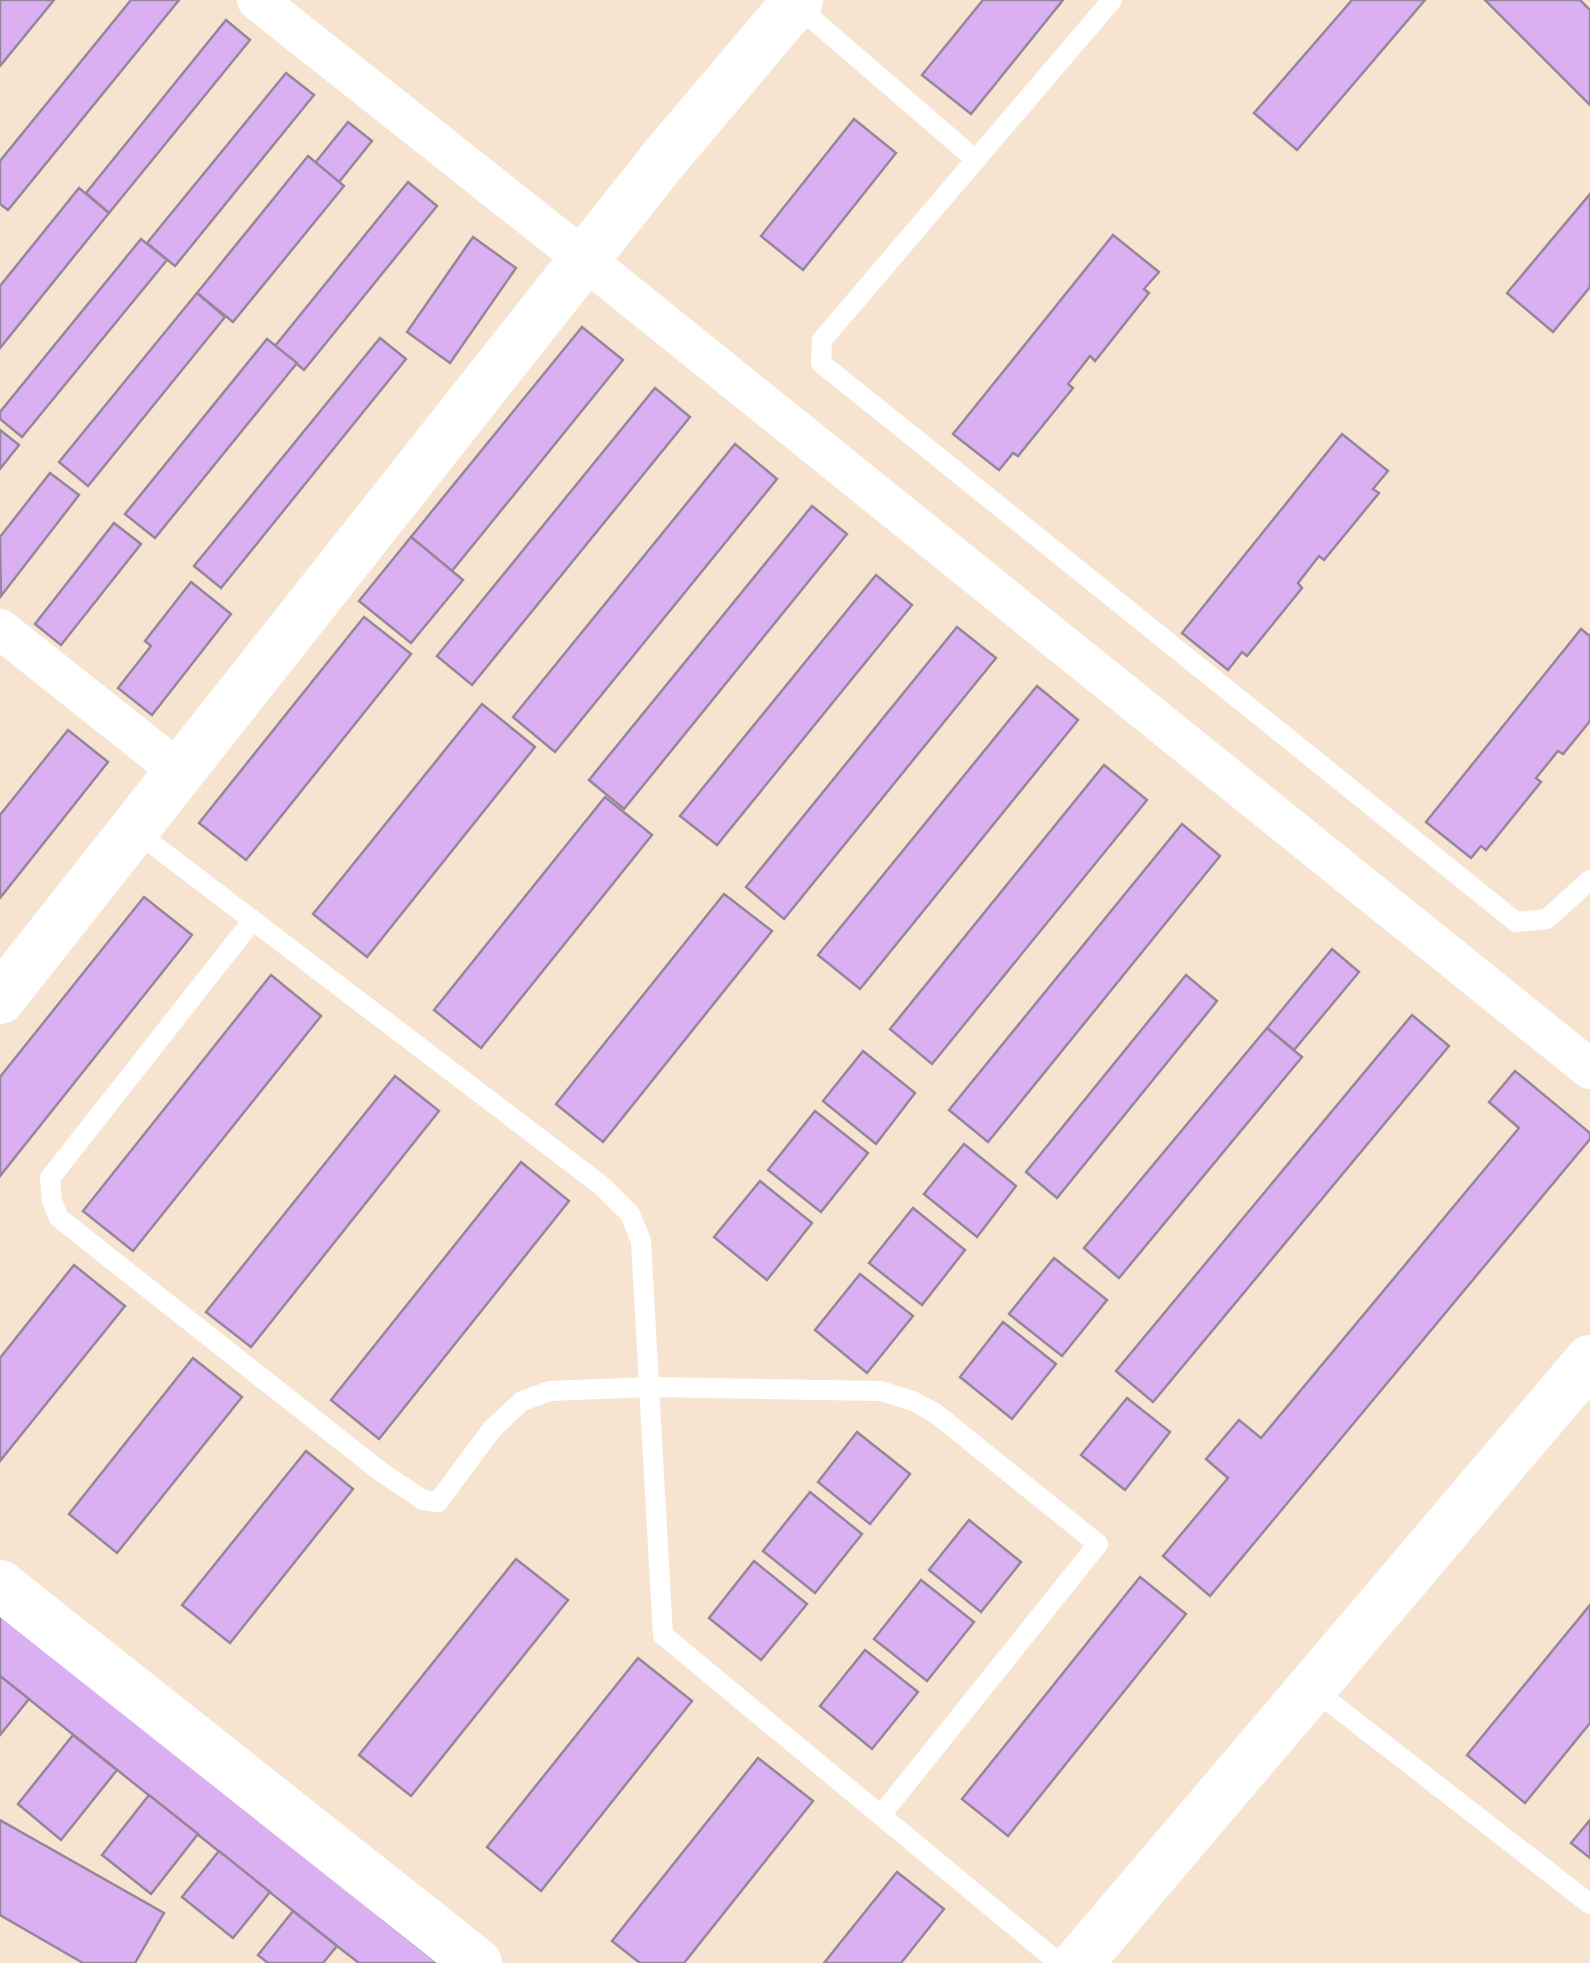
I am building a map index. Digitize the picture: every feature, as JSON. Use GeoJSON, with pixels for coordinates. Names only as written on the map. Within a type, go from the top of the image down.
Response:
{"type":"FeatureCollection","features":[{"type":"Feature","properties":{"kind":"street"},"geometry":{"type":"LineString","coordinates":[[257,0],[1590,1069]]}},
{"type":"Feature","properties":{"kind":"street"},"geometry":{"type":"LineString","coordinates":[[0,999],[662,161],[796,2]]}},
{"type":"Feature","properties":{"kind":"street"},"geometry":{"type":"LineString","coordinates":[[0,629],[180,772]]}},
{"type":"Feature","properties":{"kind":"street"},"geometry":{"type":"LineString","coordinates":[[1078,1963],[1590,1360]]}},
{"type":"Feature","properties":{"kind":"street"},"geometry":{"type":"LineString","coordinates":[[0,1585],[477,1963]]}},
{"type":"Feature","properties":{"kind":"lane"},"geometry":{"type":"LineString","coordinates":[[1112,0],[822,340],[821,362],[1516,922],[1547,920],[1590,880]]}},
{"type":"Feature","properties":{"kind":"lane"},"geometry":{"type":"LineString","coordinates":[[796,2],[976,160]]}},
{"type":"Feature","properties":{"kind":"lane"},"geometry":{"type":"LineString","coordinates":[[134,830],[602,1186],[630,1214],[642,1240],[663,1635],[1059,1963]]}},
{"type":"Feature","properties":{"kind":"lane"},"geometry":{"type":"LineString","coordinates":[[253,920],[50,1178],[52,1201],[59,1218],[381,1472],[423,1500],[438,1502],[492,1430],[522,1401],[550,1391],[650,1387],[881,1391],[935,1413],[1098,1544],[881,1815]]}},
{"type":"Feature","properties":{"kind":"lane"},"geometry":{"type":"LineString","coordinates":[[1311,1688],[1590,1904]]}},
{"type":"Feature","properties":{"kind":"building"},"geometry":{"type":"Polygon","coordinates":[[[0,0],[54,0],[0,66],[0,0]]]}},
{"type":"Feature","properties":{"kind":"building"},"geometry":{"type":"Polygon","coordinates":[[[131,0],[179,0],[8,210],[0,204],[0,161],[131,0]]]}},
{"type":"Feature","properties":{"kind":"building"},"geometry":{"type":"Polygon","coordinates":[[[983,0],[1063,0],[971,114],[922,75],[983,0]]]}},
{"type":"Feature","properties":{"kind":"building"},"geometry":{"type":"Polygon","coordinates":[[[1352,0],[1425,0],[1297,150],[1254,113],[1352,0]]]}},
{"type":"Feature","properties":{"kind":"building"},"geometry":{"type":"Polygon","coordinates":[[[1485,0],[1580,0],[1590,10],[1590,105],[1485,0]]]}},
{"type":"Feature","properties":{"kind":"building"},"geometry":{"type":"Polygon","coordinates":[[[226,20],[250,40],[109,213],[86,193],[226,20]]]}},
{"type":"Feature","properties":{"kind":"building"},"geometry":{"type":"Polygon","coordinates":[[[286,73],[314,95],[175,266],[147,243],[286,73]]]}},
{"type":"Feature","properties":{"kind":"building"},"geometry":{"type":"Polygon","coordinates":[[[854,119],[896,153],[803,270],[761,236],[854,119]]]}},
{"type":"Feature","properties":{"kind":"building"},"geometry":{"type":"Polygon","coordinates":[[[348,122],[372,141],[339,182],[315,163],[348,122]]]}},
{"type":"Feature","properties":{"kind":"building"},"geometry":{"type":"Polygon","coordinates":[[[308,156],[344,186],[233,322],[197,293],[308,156]]]}},
{"type":"Feature","properties":{"kind":"building"},"geometry":{"type":"Polygon","coordinates":[[[408,182],[437,206],[304,370],[275,346],[408,182]]]}},
{"type":"Feature","properties":{"kind":"building"},"geometry":{"type":"Polygon","coordinates":[[[79,188],[109,213],[0,348],[0,286],[79,188]]]}},
{"type":"Feature","properties":{"kind":"building"},"geometry":{"type":"Polygon","coordinates":[[[1590,194],[1590,287],[1553,332],[1507,293],[1590,194]]]}},
{"type":"Feature","properties":{"kind":"building"},"geometry":{"type":"Polygon","coordinates":[[[1113,235],[1159,272],[1144,289],[1149,293],[1095,361],[1090,356],[1068,384],[1073,388],[1018,456],[1013,453],[999,470],[953,434],[1113,235]]]}},
{"type":"Feature","properties":{"kind":"building"},"geometry":{"type":"Polygon","coordinates":[[[473,237],[516,268],[450,363],[407,332],[473,237]]]}},
{"type":"Feature","properties":{"kind":"building"},"geometry":{"type":"Polygon","coordinates":[[[141,239],[167,260],[22,437],[0,419],[0,412],[141,239]]]}},
{"type":"Feature","properties":{"kind":"building"},"geometry":{"type":"Polygon","coordinates":[[[197,293],[225,317],[88,486],[59,462],[197,293]]]}},
{"type":"Feature","properties":{"kind":"building"},"geometry":{"type":"Polygon","coordinates":[[[582,327],[623,360],[452,571],[411,537],[582,327]]]}},
{"type":"Feature","properties":{"kind":"building"},"geometry":{"type":"Polygon","coordinates":[[[380,338],[406,359],[221,588],[194,566],[380,338]]]}},
{"type":"Feature","properties":{"kind":"building"},"geometry":{"type":"Polygon","coordinates":[[[267,339],[297,363],[155,538],[125,514],[267,339]]]}},
{"type":"Feature","properties":{"kind":"building"},"geometry":{"type":"Polygon","coordinates":[[[655,388],[690,417],[472,685],[437,656],[655,388]]]}},
{"type":"Feature","properties":{"kind":"building"},"geometry":{"type":"Polygon","coordinates":[[[0,430],[19,445],[0,469],[0,430]]]}},
{"type":"Feature","properties":{"kind":"building"},"geometry":{"type":"Polygon","coordinates":[[[1342,434],[1388,471],[1373,489],[1379,493],[1324,560],[1319,556],[1298,583],[1302,588],[1247,656],[1242,652],[1228,670],[1182,633],[1342,434]]]}},
{"type":"Feature","properties":{"kind":"building"},"geometry":{"type":"Polygon","coordinates":[[[735,444],[777,479],[555,752],[513,717],[735,444]]]}},
{"type":"Feature","properties":{"kind":"building"},"geometry":{"type":"Polygon","coordinates":[[[50,473],[79,495],[1,596],[0,537],[50,473]]]}},
{"type":"Feature","properties":{"kind":"building"},"geometry":{"type":"Polygon","coordinates":[[[812,506],[847,534],[624,809],[589,780],[812,506]]]}},
{"type":"Feature","properties":{"kind":"building"},"geometry":{"type":"Polygon","coordinates":[[[114,523],[141,544],[61,645],[35,624],[114,523]]]}},
{"type":"Feature","properties":{"kind":"building"},"geometry":{"type":"Polygon","coordinates":[[[411,537],[463,580],[411,643],[359,601],[411,537]]]}},
{"type":"Feature","properties":{"kind":"building"},"geometry":{"type":"Polygon","coordinates":[[[876,575],[912,605],[717,845],[680,816],[876,575]]]}},
{"type":"Feature","properties":{"kind":"building"},"geometry":{"type":"Polygon","coordinates":[[[191,582],[231,614],[152,715],[118,688],[151,646],[145,641],[191,582]]]}},
{"type":"Feature","properties":{"kind":"building"},"geometry":{"type":"Polygon","coordinates":[[[364,617],[411,654],[246,860],[199,823],[364,617]]]}},
{"type":"Feature","properties":{"kind":"building"},"geometry":{"type":"Polygon","coordinates":[[[957,627],[996,658],[784,919],[746,887],[957,627]]]}},
{"type":"Feature","properties":{"kind":"building"},"geometry":{"type":"Polygon","coordinates":[[[1581,629],[1590,636],[1590,721],[1563,754],[1558,751],[1536,778],[1541,782],[1486,850],[1481,846],[1471,858],[1426,822],[1581,629]]]}},
{"type":"Feature","properties":{"kind":"building"},"geometry":{"type":"Polygon","coordinates":[[[1037,686],[1078,720],[860,989],[818,955],[1037,686]]]}},
{"type":"Feature","properties":{"kind":"building"},"geometry":{"type":"Polygon","coordinates":[[[482,704],[535,747],[367,957],[313,914],[482,704]]]}},
{"type":"Feature","properties":{"kind":"building"},"geometry":{"type":"Polygon","coordinates":[[[68,730],[108,762],[0,898],[0,815],[68,730]]]}},
{"type":"Feature","properties":{"kind":"building"},"geometry":{"type":"Polygon","coordinates":[[[1104,765],[1147,800],[932,1064],[890,1029],[1104,765]]]}},
{"type":"Feature","properties":{"kind":"building"},"geometry":{"type":"Polygon","coordinates":[[[605,797],[652,835],[481,1048],[434,1010],[605,797]]]}},
{"type":"Feature","properties":{"kind":"building"},"geometry":{"type":"Polygon","coordinates":[[[1182,824],[1220,856],[988,1142],[949,1110],[1182,824]]]}},
{"type":"Feature","properties":{"kind":"building"},"geometry":{"type":"Polygon","coordinates":[[[724,894],[772,931],[603,1142],[556,1104],[724,894]]]}},
{"type":"Feature","properties":{"kind":"building"},"geometry":{"type":"Polygon","coordinates":[[[144,897],[192,935],[0,1176],[0,1077],[144,897]]]}},
{"type":"Feature","properties":{"kind":"building"},"geometry":{"type":"Polygon","coordinates":[[[1332,949],[1359,972],[1294,1050],[1267,1028],[1332,949]]]}},
{"type":"Feature","properties":{"kind":"building"},"geometry":{"type":"Polygon","coordinates":[[[271,975],[321,1016],[133,1251],[83,1211],[271,975]]]}},
{"type":"Feature","properties":{"kind":"building"},"geometry":{"type":"Polygon","coordinates":[[[1186,975],[1217,1001],[1057,1198],[1026,1172],[1186,975]]]}},
{"type":"Feature","properties":{"kind":"building"},"geometry":{"type":"Polygon","coordinates":[[[1412,1015],[1449,1046],[1153,1402],[1116,1371],[1412,1015]]]}},
{"type":"Feature","properties":{"kind":"building"},"geometry":{"type":"Polygon","coordinates":[[[1267,1028],[1302,1057],[1119,1278],[1084,1248],[1267,1028]]]}},
{"type":"Feature","properties":{"kind":"building"},"geometry":{"type":"Polygon","coordinates":[[[863,1051],[915,1093],[876,1144],[823,1101],[863,1051]]]}},
{"type":"Feature","properties":{"kind":"building"},"geometry":{"type":"Polygon","coordinates":[[[1515,1071],[1590,1133],[1590,1139],[1210,1596],[1163,1556],[1228,1478],[1206,1459],[1239,1420],[1261,1438],[1519,1128],[1489,1102],[1515,1071]]]}},
{"type":"Feature","properties":{"kind":"building"},"geometry":{"type":"Polygon","coordinates":[[[395,1076],[439,1111],[251,1347],[206,1312],[395,1076]]]}},
{"type":"Feature","properties":{"kind":"building"},"geometry":{"type":"Polygon","coordinates":[[[815,1111],[868,1153],[821,1212],[768,1170],[815,1111]]]}},
{"type":"Feature","properties":{"kind":"building"},"geometry":{"type":"Polygon","coordinates":[[[964,1144],[1016,1186],[977,1237],[924,1194],[964,1144]]]}},
{"type":"Feature","properties":{"kind":"building"},"geometry":{"type":"Polygon","coordinates":[[[521,1162],[569,1201],[379,1439],[331,1400],[521,1162]]]}},
{"type":"Feature","properties":{"kind":"building"},"geometry":{"type":"Polygon","coordinates":[[[760,1181],[812,1223],[767,1280],[714,1237],[760,1181]]]}},
{"type":"Feature","properties":{"kind":"building"},"geometry":{"type":"Polygon","coordinates":[[[913,1208],[965,1250],[922,1305],[869,1263],[913,1208]]]}},
{"type":"Feature","properties":{"kind":"building"},"geometry":{"type":"Polygon","coordinates":[[[1054,1258],[1107,1300],[1062,1356],[1009,1314],[1054,1258]]]}},
{"type":"Feature","properties":{"kind":"building"},"geometry":{"type":"Polygon","coordinates":[[[74,1265],[125,1306],[0,1461],[0,1358],[74,1265]]]}},
{"type":"Feature","properties":{"kind":"building"},"geometry":{"type":"Polygon","coordinates":[[[860,1274],[913,1316],[867,1373],[815,1330],[860,1274]]]}},
{"type":"Feature","properties":{"kind":"building"},"geometry":{"type":"Polygon","coordinates":[[[1003,1322],[1056,1364],[1012,1419],[960,1377],[1003,1322]]]}},
{"type":"Feature","properties":{"kind":"building"},"geometry":{"type":"Polygon","coordinates":[[[193,1358],[242,1397],[117,1553],[69,1514],[193,1358]]]}},
{"type":"Feature","properties":{"kind":"building"},"geometry":{"type":"Polygon","coordinates":[[[1127,1398],[1170,1432],[1125,1490],[1081,1455],[1127,1398]]]}},
{"type":"Feature","properties":{"kind":"building"},"geometry":{"type":"Polygon","coordinates":[[[857,1432],[910,1474],[870,1524],[818,1482],[857,1432]]]}},
{"type":"Feature","properties":{"kind":"building"},"geometry":{"type":"Polygon","coordinates":[[[306,1451],[353,1489],[230,1643],[182,1605],[306,1451]]]}},
{"type":"Feature","properties":{"kind":"building"},"geometry":{"type":"Polygon","coordinates":[[[810,1492],[862,1534],[815,1593],[763,1551],[810,1492]]]}},
{"type":"Feature","properties":{"kind":"building"},"geometry":{"type":"Polygon","coordinates":[[[969,1520],[1021,1562],[981,1612],[929,1570],[969,1520]]]}},
{"type":"Feature","properties":{"kind":"building"},"geometry":{"type":"Polygon","coordinates":[[[516,1559],[568,1600],[411,1796],[359,1755],[516,1559]]]}},
{"type":"Feature","properties":{"kind":"building"},"geometry":{"type":"Polygon","coordinates":[[[754,1561],[807,1604],[761,1660],[709,1618],[754,1561]]]}},
{"type":"Feature","properties":{"kind":"building"},"geometry":{"type":"Polygon","coordinates":[[[1140,1577],[1186,1614],[1008,1836],[962,1799],[1140,1577]]]}},
{"type":"Feature","properties":{"kind":"building"},"geometry":{"type":"Polygon","coordinates":[[[921,1580],[974,1622],[927,1681],[874,1639],[921,1580]]]}},
{"type":"Feature","properties":{"kind":"building"},"geometry":{"type":"Polygon","coordinates":[[[1590,1605],[1590,1723],[1525,1803],[1467,1755],[1590,1605]]]}},
{"type":"Feature","properties":{"kind":"building"},"geometry":{"type":"Polygon","coordinates":[[[0,1613],[438,1963],[359,1963],[337,1946],[0,1676],[0,1613]]]}},
{"type":"Feature","properties":{"kind":"building"},"geometry":{"type":"Polygon","coordinates":[[[865,1650],[918,1692],[872,1749],[820,1706],[865,1650]]]}},
{"type":"Feature","properties":{"kind":"building"},"geometry":{"type":"Polygon","coordinates":[[[638,1658],[692,1701],[541,1891],[487,1847],[638,1658]]]}},
{"type":"Feature","properties":{"kind":"building"},"geometry":{"type":"Polygon","coordinates":[[[0,1676],[29,1699],[0,1735],[0,1676]]]}},
{"type":"Feature","properties":{"kind":"building"},"geometry":{"type":"Polygon","coordinates":[[[73,1735],[117,1770],[61,1840],[18,1804],[73,1735]]]}},
{"type":"Feature","properties":{"kind":"building"},"geometry":{"type":"Polygon","coordinates":[[[758,1758],[813,1801],[684,1963],[640,1963],[612,1941],[758,1758]]]}},
{"type":"Feature","properties":{"kind":"building"},"geometry":{"type":"Polygon","coordinates":[[[149,1795],[198,1834],[151,1894],[102,1855],[149,1795]]]}},
{"type":"Feature","properties":{"kind":"building"},"geometry":{"type":"Polygon","coordinates":[[[0,1820],[164,1913],[135,1963],[83,1963],[0,1915],[0,1820]]]}},
{"type":"Feature","properties":{"kind":"building"},"geometry":{"type":"Polygon","coordinates":[[[1590,1820],[1590,1858],[1571,1843],[1590,1820]]]}},
{"type":"Feature","properties":{"kind":"building"},"geometry":{"type":"Polygon","coordinates":[[[219,1851],[270,1892],[233,1938],[182,1897],[219,1851]]]}},
{"type":"Feature","properties":{"kind":"building"},"geometry":{"type":"Polygon","coordinates":[[[897,1872],[944,1909],[901,1963],[824,1963],[897,1872]]]}},
{"type":"Feature","properties":{"kind":"building"},"geometry":{"type":"Polygon","coordinates":[[[293,1911],[337,1946],[323,1963],[268,1963],[258,1955],[293,1911]]]}}]}
